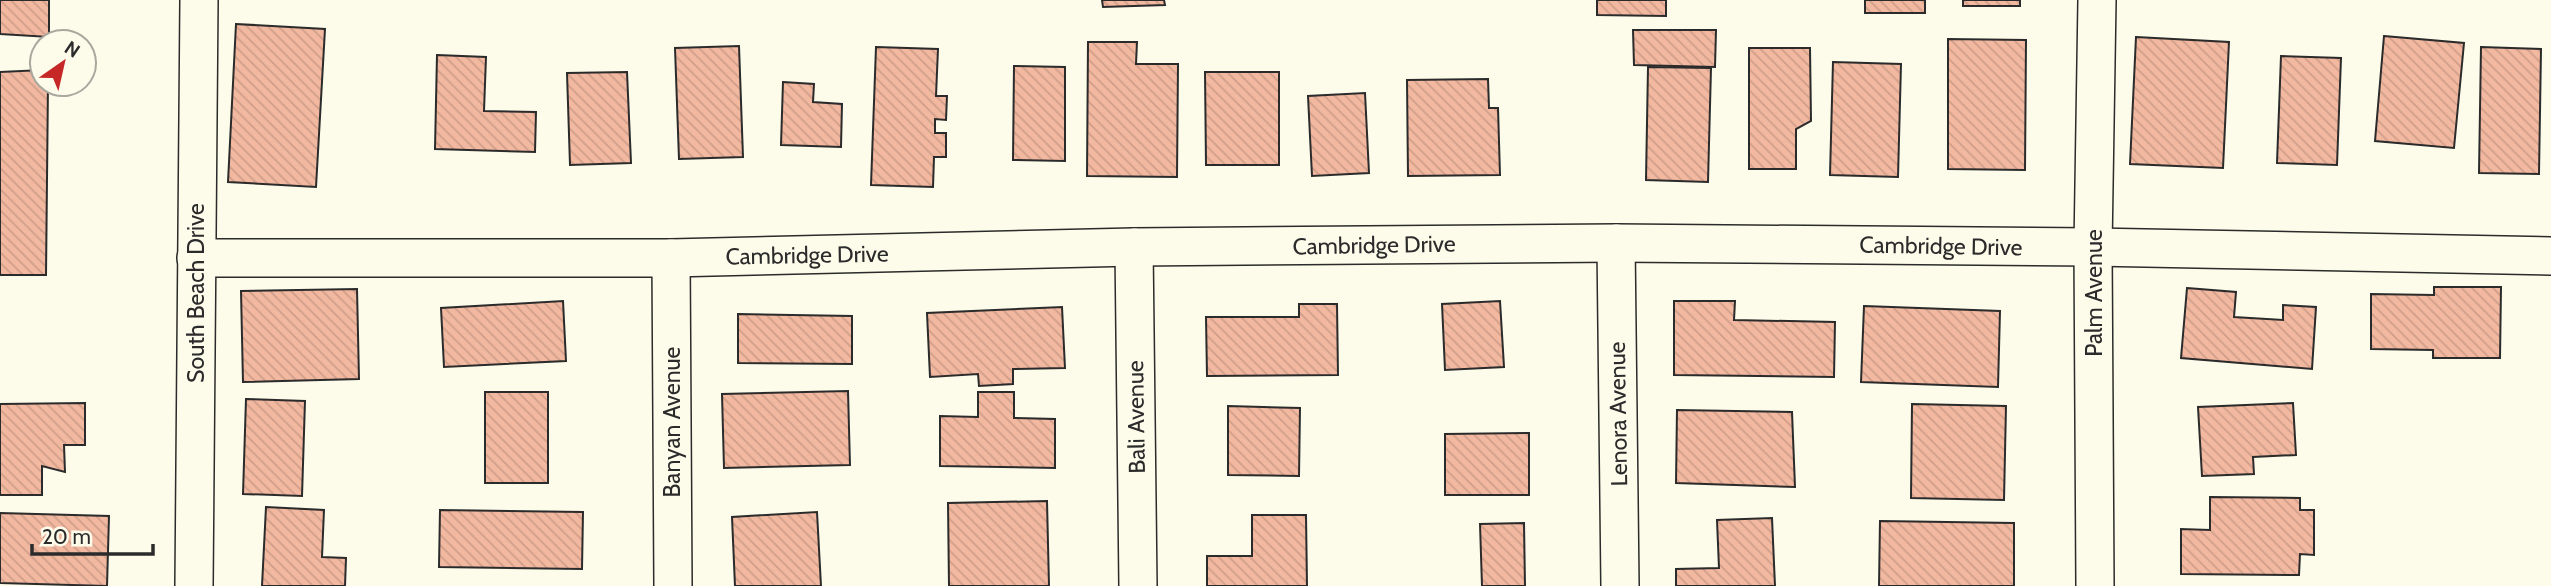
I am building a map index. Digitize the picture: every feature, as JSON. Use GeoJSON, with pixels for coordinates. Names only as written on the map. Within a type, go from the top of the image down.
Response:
{"type":"FeatureCollection","features":[{"type":"Feature","properties":{"kind":"street","name":"South Beach Drive"},"geometry":{"type":"LineString","coordinates":[[194,586],[200,0]]}},
{"type":"Feature","properties":{"kind":"street","name":"Palm Avenue"},"geometry":{"type":"LineString","coordinates":[[2095,586],[2093,247],[2097,0]]}},
{"type":"Feature","properties":{"kind":"street","name":"Cambridge Drive"},"geometry":{"type":"LineString","coordinates":[[196,258],[671,258],[1134,247],[1616,243],[2093,247],[2551,256]]}},
{"type":"Feature","properties":{"kind":"street","name":"Lenora Avenue"},"geometry":{"type":"LineString","coordinates":[[1616,243],[1620,586]]}},
{"type":"Feature","properties":{"kind":"street","name":"Bali Avenue"},"geometry":{"type":"LineString","coordinates":[[1134,247],[1138,586]]}},
{"type":"Feature","properties":{"kind":"street","name":"Banyan Avenue"},"geometry":{"type":"LineString","coordinates":[[671,258],[673,586]]}},
{"type":"Feature","properties":{"kind":"building"},"geometry":{"type":"Polygon","coordinates":[[[0,0],[49,0],[49,28],[28,28],[28,36],[0,34],[0,0]]]}},
{"type":"Feature","properties":{"kind":"building"},"geometry":{"type":"Polygon","coordinates":[[[1102,0],[1164,0],[1165,5],[1103,7],[1102,0]]]}},
{"type":"Feature","properties":{"kind":"building"},"geometry":{"type":"Polygon","coordinates":[[[1597,0],[1666,0],[1666,16],[1597,15],[1597,0]]]}},
{"type":"Feature","properties":{"kind":"building"},"geometry":{"type":"Polygon","coordinates":[[[1865,0],[1925,0],[1925,13],[1865,13],[1865,0]]]}},
{"type":"Feature","properties":{"kind":"building"},"geometry":{"type":"Polygon","coordinates":[[[1963,0],[2020,0],[2020,6],[1963,6],[1963,0]]]}},
{"type":"Feature","properties":{"kind":"building"},"geometry":{"type":"Polygon","coordinates":[[[236,24],[325,29],[316,187],[228,182],[236,24]]]}},
{"type":"Feature","properties":{"kind":"building"},"geometry":{"type":"Polygon","coordinates":[[[1633,30],[1716,30],[1715,67],[1634,65],[1633,30]]]}},
{"type":"Feature","properties":{"kind":"building"},"geometry":{"type":"Polygon","coordinates":[[[2384,36],[2464,43],[2454,148],[2375,141],[2384,36]]]}},
{"type":"Feature","properties":{"kind":"building"},"geometry":{"type":"Polygon","coordinates":[[[2136,37],[2229,42],[2223,168],[2130,164],[2136,37]]]}},
{"type":"Feature","properties":{"kind":"building"},"geometry":{"type":"Polygon","coordinates":[[[1948,39],[2026,40],[2025,170],[1948,169],[1948,39]]]}},
{"type":"Feature","properties":{"kind":"building"},"geometry":{"type":"Polygon","coordinates":[[[1088,42],[1137,42],[1136,64],[1178,64],[1177,177],[1087,176],[1088,42]]]}},
{"type":"Feature","properties":{"kind":"building"},"geometry":{"type":"Polygon","coordinates":[[[739,46],[743,157],[679,159],[675,48],[739,46]]]}},
{"type":"Feature","properties":{"kind":"building"},"geometry":{"type":"Polygon","coordinates":[[[876,47],[938,49],[936,96],[947,96],[946,120],[935,119],[935,133],[946,133],[946,157],[934,157],[933,187],[871,185],[876,47]]]}},
{"type":"Feature","properties":{"kind":"building"},"geometry":{"type":"Polygon","coordinates":[[[2481,47],[2541,49],[2539,174],[2479,173],[2481,47]]]}},
{"type":"Feature","properties":{"kind":"building"},"geometry":{"type":"Polygon","coordinates":[[[1749,48],[1810,48],[1811,121],[1796,129],[1796,169],[1749,169],[1749,48]]]}},
{"type":"Feature","properties":{"kind":"building"},"geometry":{"type":"Polygon","coordinates":[[[437,55],[486,57],[484,111],[536,112],[535,152],[435,149],[437,55]]]}},
{"type":"Feature","properties":{"kind":"building"},"geometry":{"type":"Polygon","coordinates":[[[2281,56],[2341,58],[2337,165],[2277,163],[2281,56]]]}},
{"type":"Feature","properties":{"kind":"building"},"geometry":{"type":"Polygon","coordinates":[[[1833,62],[1901,64],[1898,177],[1830,175],[1833,62]]]}},
{"type":"Feature","properties":{"kind":"building"},"geometry":{"type":"Polygon","coordinates":[[[1014,66],[1065,67],[1065,161],[1013,160],[1014,66]]]}},
{"type":"Feature","properties":{"kind":"building"},"geometry":{"type":"Polygon","coordinates":[[[1648,67],[1711,68],[1708,182],[1646,180],[1648,67]]]}},
{"type":"Feature","properties":{"kind":"building"},"geometry":{"type":"Polygon","coordinates":[[[28,71],[28,98],[48,98],[46,275],[0,275],[0,72],[28,71]]]}},
{"type":"Feature","properties":{"kind":"building"},"geometry":{"type":"Polygon","coordinates":[[[627,72],[631,163],[570,165],[567,73],[627,72]]]}},
{"type":"Feature","properties":{"kind":"building"},"geometry":{"type":"Polygon","coordinates":[[[1205,72],[1279,72],[1279,165],[1206,165],[1205,72]]]}},
{"type":"Feature","properties":{"kind":"building"},"geometry":{"type":"Polygon","coordinates":[[[1488,79],[1489,108],[1498,108],[1500,175],[1408,176],[1407,80],[1488,79]]]}},
{"type":"Feature","properties":{"kind":"building"},"geometry":{"type":"Polygon","coordinates":[[[783,82],[814,84],[813,102],[842,104],[841,147],[781,145],[783,82]]]}},
{"type":"Feature","properties":{"kind":"building"},"geometry":{"type":"Polygon","coordinates":[[[1365,93],[1369,173],[1312,176],[1308,96],[1365,93]]]}},
{"type":"Feature","properties":{"kind":"building"},"geometry":{"type":"Polygon","coordinates":[[[2434,287],[2501,287],[2500,358],[2433,358],[2433,350],[2371,349],[2371,294],[2434,295],[2434,287]]]}},
{"type":"Feature","properties":{"kind":"building"},"geometry":{"type":"Polygon","coordinates":[[[2187,288],[2236,292],[2234,317],[2283,320],[2283,305],[2316,307],[2312,369],[2181,358],[2187,288]]]}},
{"type":"Feature","properties":{"kind":"building"},"geometry":{"type":"Polygon","coordinates":[[[357,289],[359,379],[243,382],[241,291],[357,289]]]}},
{"type":"Feature","properties":{"kind":"building"},"geometry":{"type":"Polygon","coordinates":[[[563,301],[566,361],[444,367],[441,308],[563,301]]]}},
{"type":"Feature","properties":{"kind":"building"},"geometry":{"type":"Polygon","coordinates":[[[1500,301],[1504,367],[1445,370],[1442,304],[1500,301]]]}},
{"type":"Feature","properties":{"kind":"building"},"geometry":{"type":"Polygon","coordinates":[[[1674,301],[1735,301],[1734,320],[1835,322],[1834,377],[1674,375],[1674,301]]]}},
{"type":"Feature","properties":{"kind":"building"},"geometry":{"type":"Polygon","coordinates":[[[1299,304],[1337,304],[1338,375],[1207,376],[1206,317],[1299,317],[1299,304]]]}},
{"type":"Feature","properties":{"kind":"building"},"geometry":{"type":"Polygon","coordinates":[[[1864,306],[2000,311],[1998,387],[1861,382],[1864,306]]]}},
{"type":"Feature","properties":{"kind":"building"},"geometry":{"type":"Polygon","coordinates":[[[1062,307],[1065,368],[1013,369],[1013,384],[979,386],[978,374],[930,377],[927,313],[1062,307]]]}},
{"type":"Feature","properties":{"kind":"building"},"geometry":{"type":"Polygon","coordinates":[[[738,314],[852,316],[852,364],[738,363],[738,314]]]}},
{"type":"Feature","properties":{"kind":"building"},"geometry":{"type":"Polygon","coordinates":[[[848,391],[850,465],[724,468],[722,394],[848,391]]]}},
{"type":"Feature","properties":{"kind":"building"},"geometry":{"type":"Polygon","coordinates":[[[485,392],[548,392],[548,483],[485,483],[485,392]]]}},
{"type":"Feature","properties":{"kind":"building"},"geometry":{"type":"Polygon","coordinates":[[[978,392],[1014,392],[1014,418],[1055,419],[1055,468],[940,466],[940,416],[978,417],[978,392]]]}},
{"type":"Feature","properties":{"kind":"building"},"geometry":{"type":"Polygon","coordinates":[[[246,399],[305,401],[302,496],[243,494],[246,399]]]}},
{"type":"Feature","properties":{"kind":"building"},"geometry":{"type":"Polygon","coordinates":[[[85,403],[85,445],[64,445],[65,472],[42,466],[42,495],[0,495],[0,404],[85,403]]]}},
{"type":"Feature","properties":{"kind":"building"},"geometry":{"type":"Polygon","coordinates":[[[2293,403],[2296,455],[2253,457],[2254,474],[2202,476],[2198,407],[2293,403]]]}},
{"type":"Feature","properties":{"kind":"building"},"geometry":{"type":"Polygon","coordinates":[[[1912,404],[2006,406],[2004,500],[1911,498],[1912,404]]]}},
{"type":"Feature","properties":{"kind":"building"},"geometry":{"type":"Polygon","coordinates":[[[1228,406],[1300,408],[1299,476],[1228,475],[1228,406]]]}},
{"type":"Feature","properties":{"kind":"building"},"geometry":{"type":"Polygon","coordinates":[[[1677,410],[1792,412],[1795,487],[1676,483],[1677,410]]]}},
{"type":"Feature","properties":{"kind":"building"},"geometry":{"type":"Polygon","coordinates":[[[1529,433],[1529,495],[1445,495],[1445,434],[1529,433]]]}},
{"type":"Feature","properties":{"kind":"building"},"geometry":{"type":"Polygon","coordinates":[[[2210,497],[2300,498],[2300,510],[2314,510],[2314,555],[2300,554],[2299,575],[2181,574],[2181,529],[2210,530],[2210,497]]]}},
{"type":"Feature","properties":{"kind":"building"},"geometry":{"type":"Polygon","coordinates":[[[1047,501],[1049,586],[949,586],[948,503],[1047,501]]]}},
{"type":"Feature","properties":{"kind":"building"},"geometry":{"type":"Polygon","coordinates":[[[266,507],[324,510],[322,557],[346,558],[345,586],[262,586],[266,507]]]}},
{"type":"Feature","properties":{"kind":"building"},"geometry":{"type":"Polygon","coordinates":[[[440,510],[583,512],[582,569],[439,567],[440,510]]]}},
{"type":"Feature","properties":{"kind":"building"},"geometry":{"type":"Polygon","coordinates":[[[817,512],[821,586],[735,586],[732,517],[817,512]]]}},
{"type":"Feature","properties":{"kind":"building"},"geometry":{"type":"Polygon","coordinates":[[[0,513],[109,516],[107,586],[0,583],[0,513]]]}},
{"type":"Feature","properties":{"kind":"building"},"geometry":{"type":"Polygon","coordinates":[[[1252,515],[1306,515],[1307,586],[1207,586],[1207,556],[1252,556],[1252,515]]]}},
{"type":"Feature","properties":{"kind":"building"},"geometry":{"type":"Polygon","coordinates":[[[1772,518],[1775,586],[1676,586],[1676,569],[1719,568],[1717,520],[1772,518]]]}},
{"type":"Feature","properties":{"kind":"building"},"geometry":{"type":"Polygon","coordinates":[[[1880,521],[2014,523],[2014,586],[1879,586],[1880,521]]]}},
{"type":"Feature","properties":{"kind":"building"},"geometry":{"type":"Polygon","coordinates":[[[1524,523],[1525,586],[1482,586],[1480,524],[1524,523]]]}}]}
